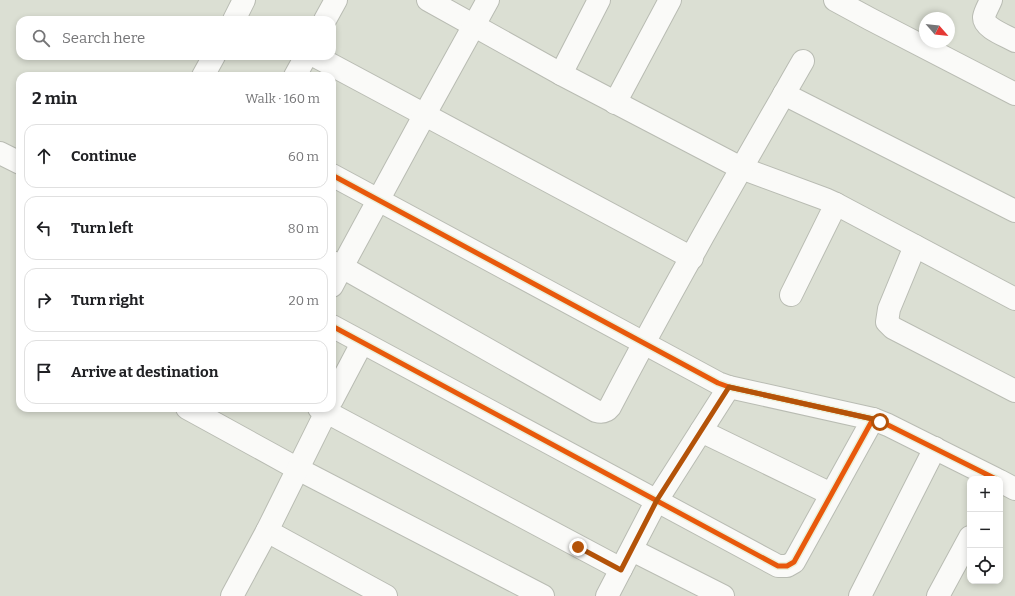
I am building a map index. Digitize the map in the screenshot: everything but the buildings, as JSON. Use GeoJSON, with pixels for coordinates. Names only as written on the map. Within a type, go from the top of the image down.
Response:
{"type":"FeatureCollection","features":[{"type":"Feature","properties":{"kind":"street"},"geometry":{"type":"LineString","coordinates":[[236,16],[244,0]]}},
{"type":"Feature","properties":{"kind":"street"},"geometry":{"type":"LineString","coordinates":[[327,16],[336,0]]}},
{"type":"Feature","properties":{"kind":"street"},"geometry":{"type":"LineString","coordinates":[[428,0],[615,103],[741,168],[825,198],[1015,299]]}},
{"type":"Feature","properties":{"kind":"street"},"geometry":{"type":"LineString","coordinates":[[336,270],[379,200],[488,0]]}},
{"type":"Feature","properties":{"kind":"street"},"geometry":{"type":"LineString","coordinates":[[562,74],[600,0]]}},
{"type":"Feature","properties":{"kind":"street"},"geometry":{"type":"LineString","coordinates":[[615,103],[670,0]]}},
{"type":"Feature","properties":{"kind":"street"},"geometry":{"type":"LineString","coordinates":[[835,0],[1015,94]]}},
{"type":"Feature","properties":{"kind":"street"},"geometry":{"type":"LineString","coordinates":[[991,0],[985,13],[984,19],[986,24],[990,28],[1015,40]]}},
{"type":"Feature","properties":{"kind":"street"},"geometry":{"type":"LineString","coordinates":[[205,72],[212,60]]}},
{"type":"Feature","properties":{"kind":"street"},"geometry":{"type":"LineString","coordinates":[[297,72],[304,60]]}},
{"type":"Feature","properties":{"kind":"street"},"geometry":{"type":"LineString","coordinates":[[322,60],[692,258]]}},
{"type":"Feature","properties":{"kind":"street"},"geometry":{"type":"LineString","coordinates":[[336,273],[596,411],[602,413],[607,411],[643,343],[692,258],[741,168],[803,61]]}},
{"type":"Feature","properties":{"kind":"street"},"geometry":{"type":"LineString","coordinates":[[784,94],[1015,211]]}},
{"type":"Feature","properties":{"kind":"street"},"geometry":{"type":"LineString","coordinates":[[0,153],[16,161]]}},
{"type":"Feature","properties":{"kind":"street"},"geometry":{"type":"LineString","coordinates":[[336,177],[706,378],[729,387],[873,419],[990,476]]}},
{"type":"Feature","properties":{"kind":"street"},"geometry":{"type":"LineString","coordinates":[[791,295],[836,204]]}},
{"type":"Feature","properties":{"kind":"street"},"geometry":{"type":"LineString","coordinates":[[915,246],[889,309],[887,322],[893,328],[1015,391]]}},
{"type":"Feature","properties":{"kind":"street"},"geometry":{"type":"LineString","coordinates":[[336,328],[778,566],[787,566],[794,562],[798,556],[873,419]]}},
{"type":"Feature","properties":{"kind":"street"},"geometry":{"type":"LineString","coordinates":[[336,389],[362,343]]}},
{"type":"Feature","properties":{"kind":"street"},"geometry":{"type":"LineString","coordinates":[[607,596],[657,500],[729,387]]}},
{"type":"Feature","properties":{"kind":"street"},"geometry":{"type":"LineString","coordinates":[[194,412],[298,469],[543,596]]}},
{"type":"Feature","properties":{"kind":"street"},"geometry":{"type":"LineString","coordinates":[[232,596],[298,469],[324,412]]}},
{"type":"Feature","properties":{"kind":"street"},"geometry":{"type":"LineString","coordinates":[[335,412],[621,570]]}},
{"type":"Feature","properties":{"kind":"street"},"geometry":{"type":"LineString","coordinates":[[701,431],[831,494]]}},
{"type":"Feature","properties":{"kind":"street"},"geometry":{"type":"LineString","coordinates":[[860,596],[935,448]]}},
{"type":"Feature","properties":{"kind":"street"},"geometry":{"type":"LineString","coordinates":[[1003,483],[1015,489]]}},
{"type":"Feature","properties":{"kind":"street"},"geometry":{"type":"LineString","coordinates":[[266,531],[386,596]]}},
{"type":"Feature","properties":{"kind":"street"},"geometry":{"type":"LineString","coordinates":[[938,596],[967,543]]}},
{"type":"Feature","properties":{"kind":"street"},"geometry":{"type":"LineString","coordinates":[[632,550],[723,596]]}},
{"type":"Feature","properties":{"kind":"cycle path"},"geometry":{"type":"LineString","coordinates":[[336,177],[718,383],[729,387],[873,419],[990,476]]}},
{"type":"Feature","properties":{"kind":"cycle path"},"geometry":{"type":"LineString","coordinates":[[336,328],[778,566],[787,566],[794,562],[873,419]]}},
{"type":"Feature","properties":{"kind":"route"},"geometry":{"type":"LineString","coordinates":[[578,547],[621,570],[657,500],[729,387],[873,419],[880,422]]}}]}
